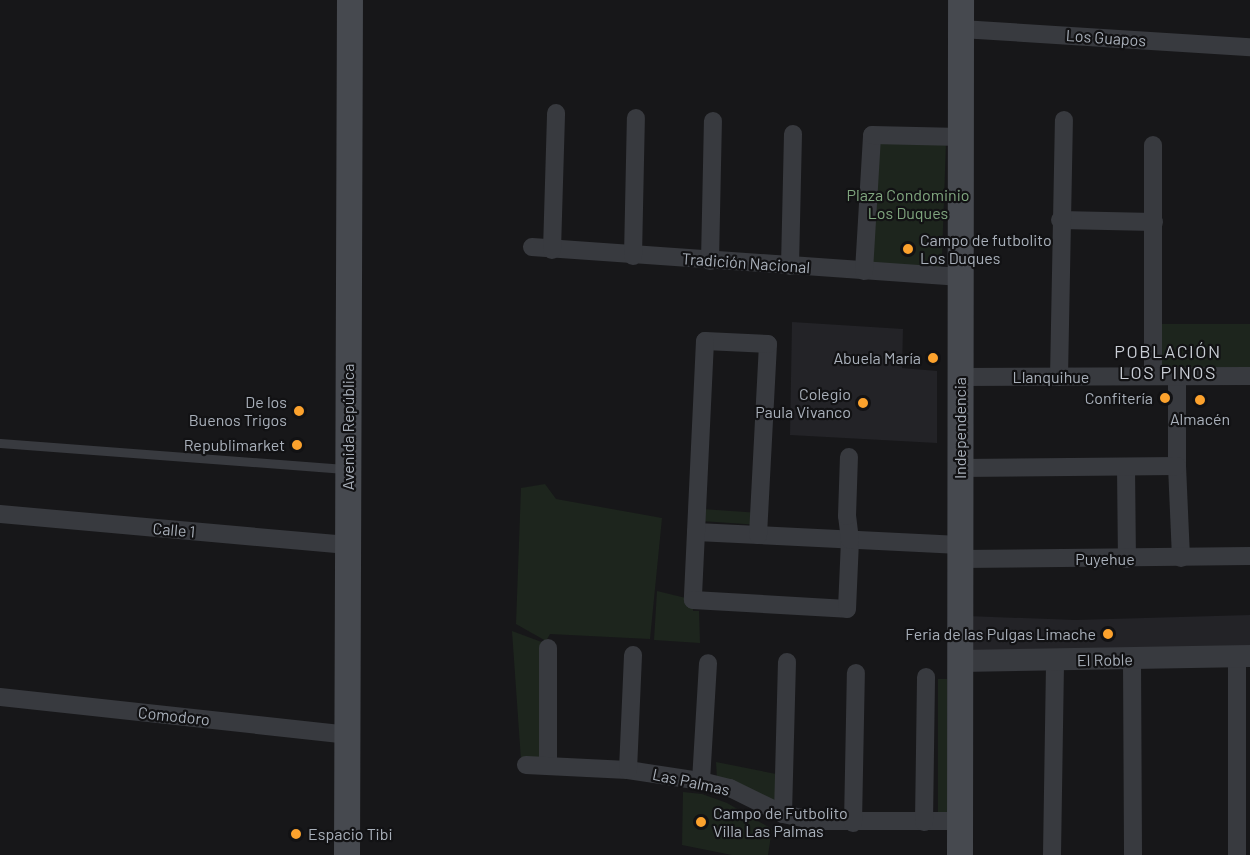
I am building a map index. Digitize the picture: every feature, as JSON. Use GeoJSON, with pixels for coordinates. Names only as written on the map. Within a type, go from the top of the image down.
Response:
{"type":"FeatureCollection","features":[{"type":"Feature","properties":{"kind":"main road","name":"Avenida República"},"geometry":{"type":"LineString","coordinates":[[347,855],[350,0]]}},
{"type":"Feature","properties":{"kind":"main road","name":"Independencia"},"geometry":{"type":"LineString","coordinates":[[960,855],[961,0]]}},
{"type":"Feature","properties":{"kind":"street","name":"Los Guapos"},"geometry":{"type":"LineString","coordinates":[[961,29],[1250,47]]}},
{"type":"Feature","properties":{"kind":"street"},"geometry":{"type":"LineString","coordinates":[[552,249],[556,113]]}},
{"type":"Feature","properties":{"kind":"street"},"geometry":{"type":"LineString","coordinates":[[633,256],[636,118]]}},
{"type":"Feature","properties":{"kind":"street"},"geometry":{"type":"LineString","coordinates":[[1059,376],[1060,220],[1064,120]]}},
{"type":"Feature","properties":{"kind":"street"},"geometry":{"type":"LineString","coordinates":[[710,261],[713,121]]}},
{"type":"Feature","properties":{"kind":"street"},"geometry":{"type":"LineString","coordinates":[[790,266],[793,134]]}},
{"type":"Feature","properties":{"kind":"street"},"geometry":{"type":"LineString","coordinates":[[864,271],[872,135],[961,137]]}},
{"type":"Feature","properties":{"kind":"street"},"geometry":{"type":"LineString","coordinates":[[1153,145],[1153,376]]}},
{"type":"Feature","properties":{"kind":"street"},"geometry":{"type":"LineString","coordinates":[[1060,220],[1154,222]]}},
{"type":"Feature","properties":{"kind":"street","name":"Tradición Nacional"},"geometry":{"type":"LineString","coordinates":[[532,247],[961,278]]}},
{"type":"Feature","properties":{"kind":"street"},"geometry":{"type":"LineString","coordinates":[[758,535],[768,344],[705,341],[693,600],[847,609],[850,540],[847,516],[849,457]]}},
{"type":"Feature","properties":{"kind":"street"},"geometry":{"type":"LineString","coordinates":[[1177,376],[1177,466],[1181,558]]}},
{"type":"Feature","properties":{"kind":"street","name":"Llanquihue"},"geometry":{"type":"LineString","coordinates":[[960,377],[1250,376]]}},
{"type":"Feature","properties":{"kind":"street"},"geometry":{"type":"LineString","coordinates":[[960,468],[1177,466]]}},
{"type":"Feature","properties":{"kind":"street"},"geometry":{"type":"LineString","coordinates":[[1126,467],[1126,559]]}},
{"type":"Feature","properties":{"kind":"street","name":"Calle 1"},"geometry":{"type":"LineString","coordinates":[[0,514],[348,545]]}},
{"type":"Feature","properties":{"kind":"street","name":"Puyehue"},"geometry":{"type":"LineString","coordinates":[[696,532],[850,540],[960,552],[1126,559],[1250,556]]}},
{"type":"Feature","properties":{"kind":"street"},"geometry":{"type":"LineString","coordinates":[[548,648],[548,766]]}},
{"type":"Feature","properties":{"kind":"street"},"geometry":{"type":"LineString","coordinates":[[628,770],[633,655]]}},
{"type":"Feature","properties":{"kind":"street"},"geometry":{"type":"LineString","coordinates":[[1237,855],[1243,657]]}},
{"type":"Feature","properties":{"kind":"street","name":"El Roble"},"geometry":{"type":"LineString","coordinates":[[960,661],[1243,657]]}},
{"type":"Feature","properties":{"kind":"street"},"geometry":{"type":"LineString","coordinates":[[1132,660],[1133,855]]}},
{"type":"Feature","properties":{"kind":"street"},"geometry":{"type":"LineString","coordinates":[[1052,855],[1055,661]]}},
{"type":"Feature","properties":{"kind":"street"},"geometry":{"type":"LineString","coordinates":[[783,814],[787,662]]}},
{"type":"Feature","properties":{"kind":"street"},"geometry":{"type":"LineString","coordinates":[[701,781],[708,663]]}},
{"type":"Feature","properties":{"kind":"street"},"geometry":{"type":"LineString","coordinates":[[853,823],[856,673]]}},
{"type":"Feature","properties":{"kind":"street"},"geometry":{"type":"LineString","coordinates":[[924,822],[926,677]]}},
{"type":"Feature","properties":{"kind":"street","name":"Comodoro"},"geometry":{"type":"LineString","coordinates":[[0,697],[347,735]]}},
{"type":"Feature","properties":{"kind":"street","name":"Las Palmas"},"geometry":{"type":"LineString","coordinates":[[526,765],[628,770],[701,781],[730,788],[783,814],[816,821],[853,823],[960,821]]}},
{"type":"Feature","properties":{"kind":"lane"},"geometry":{"type":"LineString","coordinates":[[0,443],[348,469]]}},
{"type":"Feature","properties":{"kind":"shaded area","name":"Colegio Paula Vivanco"},"geometry":{"type":"Polygon","coordinates":[[[792,322],[903,329],[902,368],[937,371],[937,443],[790,435],[792,322]]]}},
{"type":"Feature","properties":{"kind":"shaded area","name":"Feria de las Pulgas Limache"},"geometry":{"type":"Polygon","coordinates":[[[1250,615],[1250,648],[966,658],[967,616],[1075,620],[1250,615]]]}},
{"type":"Feature","properties":{"kind":"green space","name":"Plaza Condominio Los Duques"},"geometry":{"type":"Polygon","coordinates":[[[874,141],[946,144],[942,269],[870,267],[874,141]]]}},
{"type":"Feature","properties":{"kind":"green space"},"geometry":{"type":"Polygon","coordinates":[[[1160,324],[1250,324],[1250,373],[1160,373],[1160,324]]]}},
{"type":"Feature","properties":{"kind":"green space"},"geometry":{"type":"Polygon","coordinates":[[[545,484],[556,499],[662,518],[650,639],[550,634],[546,641],[516,624],[521,488],[545,484]]]}},
{"type":"Feature","properties":{"kind":"green space"},"geometry":{"type":"Polygon","coordinates":[[[702,509],[753,513],[752,525],[701,521],[702,509]]]}},
{"type":"Feature","properties":{"kind":"green space"},"geometry":{"type":"Polygon","coordinates":[[[657,591],[694,600],[693,611],[699,611],[700,643],[654,640],[657,591]]]}},
{"type":"Feature","properties":{"kind":"green space"},"geometry":{"type":"Polygon","coordinates":[[[512,631],[547,644],[546,759],[521,760],[512,631]]]}},
{"type":"Feature","properties":{"kind":"green space"},"geometry":{"type":"Polygon","coordinates":[[[938,679],[947,679],[947,814],[938,814],[938,679]]]}},
{"type":"Feature","properties":{"kind":"green space"},"geometry":{"type":"Polygon","coordinates":[[[716,762],[776,774],[776,801],[717,779],[716,762]]]}},
{"type":"Feature","properties":{"kind":"green space"},"geometry":{"type":"Polygon","coordinates":[[[683,792],[702,794],[727,803],[772,829],[768,855],[732,855],[682,845],[683,792]]]}},
{"type":"Feature","properties":{"kind":"place","name":"Campo de futbolito Los Duques"},"geometry":{"type":"Point","coordinates":[908,249]}},
{"type":"Feature","properties":{"kind":"place","name":"Abuela María"},"geometry":{"type":"Point","coordinates":[933,358]}},
{"type":"Feature","properties":{"kind":"place","name":"Confitería"},"geometry":{"type":"Point","coordinates":[1165,398]}},
{"type":"Feature","properties":{"kind":"place","name":"Almacén"},"geometry":{"type":"Point","coordinates":[1200,400]}},
{"type":"Feature","properties":{"kind":"place","name":"Colegio Paula Vivanco"},"geometry":{"type":"Point","coordinates":[863,403]}},
{"type":"Feature","properties":{"kind":"place","name":"De los Buenos Trigos"},"geometry":{"type":"Point","coordinates":[299,411]}},
{"type":"Feature","properties":{"kind":"place","name":"Republimarket"},"geometry":{"type":"Point","coordinates":[297,445]}},
{"type":"Feature","properties":{"kind":"place","name":"Feria de las Pulgas Limache"},"geometry":{"type":"Point","coordinates":[1108,634]}},
{"type":"Feature","properties":{"kind":"place","name":"Campo de Futbolito Villa Las Palmas"},"geometry":{"type":"Point","coordinates":[701,822]}},
{"type":"Feature","properties":{"kind":"place","name":"Espacio Tibi"},"geometry":{"type":"Point","coordinates":[296,834]}},
{"type":"Feature","properties":{"kind":"district","name":"POBLACIÓN LOS PINOS"},"geometry":{"type":"Point","coordinates":[1168,362]}}]}
